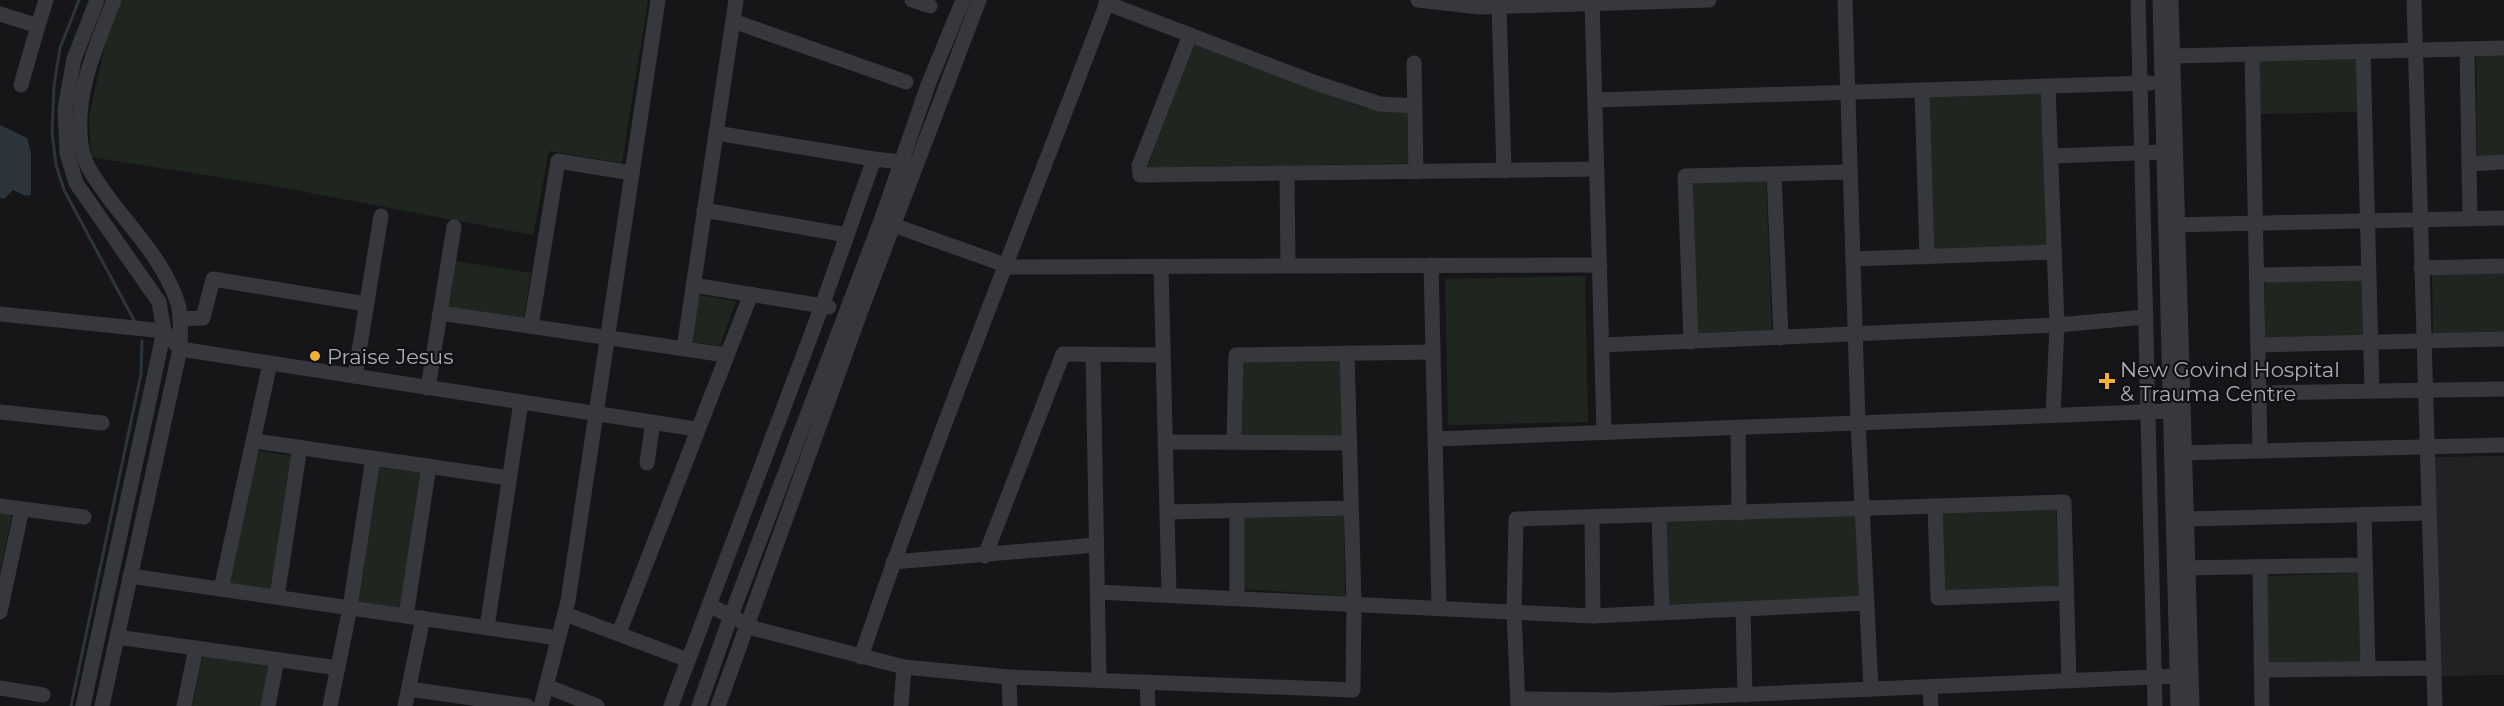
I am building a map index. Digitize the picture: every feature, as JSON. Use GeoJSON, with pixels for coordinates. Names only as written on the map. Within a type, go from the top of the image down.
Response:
{"type":"FeatureCollection","features":[{"type":"Feature","properties":{"kind":"street"},"geometry":{"type":"LineString","coordinates":[[21,85],[46,0]]}},
{"type":"Feature","properties":{"kind":"street"},"geometry":{"type":"LineString","coordinates":[[83,706],[164,331],[159,302],[76,183],[67,153],[65,110],[74,59],[97,0]]}},
{"type":"Feature","properties":{"kind":"street"},"geometry":{"type":"LineString","coordinates":[[102,706],[180,349],[178,304],[165,273],[93,176],[82,150],[81,115],[87,70],[114,0]]}},
{"type":"Feature","properties":{"kind":"street"},"geometry":{"type":"LineString","coordinates":[[541,706],[565,614],[658,0]]}},
{"type":"Feature","properties":{"kind":"street"},"geometry":{"type":"LineString","coordinates":[[684,348],[736,0]]}},
{"type":"Feature","properties":{"kind":"street"},"geometry":{"type":"LineString","coordinates":[[912,0],[930,6]]}},
{"type":"Feature","properties":{"kind":"street"},"geometry":{"type":"LineString","coordinates":[[699,706],[765,526],[853,312],[909,162],[963,0]]}},
{"type":"Feature","properties":{"kind":"street"},"geometry":{"type":"LineString","coordinates":[[718,706],[777,541],[853,312],[893,225],[909,162],[979,0]]}},
{"type":"Feature","properties":{"kind":"street"},"geometry":{"type":"LineString","coordinates":[[1418,0],[1499,6],[1708,0]]}},
{"type":"Feature","properties":{"kind":"street"},"geometry":{"type":"LineString","coordinates":[[1845,0],[1858,423],[1871,689]]}},
{"type":"Feature","properties":{"kind":"street"},"geometry":{"type":"LineString","coordinates":[[2138,0],[2155,706]]}},
{"type":"Feature","properties":{"kind":"street"},"geometry":{"type":"LineString","coordinates":[[2160,0],[2164,152],[2172,225],[2181,568],[2192,706]]}},
{"type":"Feature","properties":{"kind":"street"},"geometry":{"type":"LineString","coordinates":[[2171,0],[2173,56],[2170,411],[2187,519],[2181,568],[2178,706]]}},
{"type":"Feature","properties":{"kind":"street"},"geometry":{"type":"LineString","coordinates":[[2414,0],[2435,706]]}},
{"type":"Feature","properties":{"kind":"street"},"geometry":{"type":"LineString","coordinates":[[861,657],[893,562],[1004,264],[1107,2],[1316,83],[1380,104],[1415,106]]}},
{"type":"Feature","properties":{"kind":"street"},"geometry":{"type":"LineString","coordinates":[[1587,2],[1595,100],[1604,432]]}},
{"type":"Feature","properties":{"kind":"street"},"geometry":{"type":"LineString","coordinates":[[1499,6],[1504,171]]}},
{"type":"Feature","properties":{"kind":"street"},"geometry":{"type":"LineString","coordinates":[[0,14],[38,26]]}},
{"type":"Feature","properties":{"kind":"street"},"geometry":{"type":"LineString","coordinates":[[733,21],[906,82]]}},
{"type":"Feature","properties":{"kind":"street"},"geometry":{"type":"LineString","coordinates":[[1190,35],[1139,166],[1140,175],[1597,169]]}},
{"type":"Feature","properties":{"kind":"street"},"geometry":{"type":"LineString","coordinates":[[2173,56],[2504,48]]}},
{"type":"Feature","properties":{"kind":"street"},"geometry":{"type":"LineString","coordinates":[[2467,49],[2470,218]]}},
{"type":"Feature","properties":{"kind":"street"},"geometry":{"type":"LineString","coordinates":[[2363,51],[2372,392]]}},
{"type":"Feature","properties":{"kind":"street"},"geometry":{"type":"LineString","coordinates":[[2252,54],[2260,451]]}},
{"type":"Feature","properties":{"kind":"street"},"geometry":{"type":"LineString","coordinates":[[1414,63],[1416,172]]}},
{"type":"Feature","properties":{"kind":"street"},"geometry":{"type":"LineString","coordinates":[[1595,100],[1848,94],[2162,82]]}},
{"type":"Feature","properties":{"kind":"street"},"geometry":{"type":"LineString","coordinates":[[2048,86],[2057,326],[2053,415]]}},
{"type":"Feature","properties":{"kind":"street"},"geometry":{"type":"LineString","coordinates":[[1922,91],[1926,257]]}},
{"type":"Feature","properties":{"kind":"street"},"geometry":{"type":"LineString","coordinates":[[716,133],[874,159],[909,162]]}},
{"type":"Feature","properties":{"kind":"street"},"geometry":{"type":"LineString","coordinates":[[2051,156],[2164,152]]}},
{"type":"Feature","properties":{"kind":"street"},"geometry":{"type":"LineString","coordinates":[[671,706],[822,306],[874,159]]}},
{"type":"Feature","properties":{"kind":"street"},"geometry":{"type":"LineString","coordinates":[[531,326],[558,161],[632,173]]}},
{"type":"Feature","properties":{"kind":"street"},"geometry":{"type":"LineString","coordinates":[[2469,164],[2504,162]]}},
{"type":"Feature","properties":{"kind":"street"},"geometry":{"type":"LineString","coordinates":[[1691,342],[1685,176],[1850,172]]}},
{"type":"Feature","properties":{"kind":"street"},"geometry":{"type":"LineString","coordinates":[[1287,173],[1288,265]]}},
{"type":"Feature","properties":{"kind":"street"},"geometry":{"type":"LineString","coordinates":[[1774,174],[1781,338]]}},
{"type":"Feature","properties":{"kind":"street"},"geometry":{"type":"LineString","coordinates":[[704,210],[847,235]]}},
{"type":"Feature","properties":{"kind":"street"},"geometry":{"type":"LineString","coordinates":[[355,376],[381,216]]}},
{"type":"Feature","properties":{"kind":"street"},"geometry":{"type":"LineString","coordinates":[[2172,225],[2504,218]]}},
{"type":"Feature","properties":{"kind":"street"},"geometry":{"type":"LineString","coordinates":[[893,225],[1011,267],[1600,265]]}},
{"type":"Feature","properties":{"kind":"street"},"geometry":{"type":"LineString","coordinates":[[428,388],[454,227]]}},
{"type":"Feature","properties":{"kind":"street"},"geometry":{"type":"LineString","coordinates":[[1853,259],[2054,252]]}},
{"type":"Feature","properties":{"kind":"street"},"geometry":{"type":"LineString","coordinates":[[1431,265],[1439,607]]}},
{"type":"Feature","properties":{"kind":"street"},"geometry":{"type":"LineString","coordinates":[[1161,266],[1169,594]]}},
{"type":"Feature","properties":{"kind":"street"},"geometry":{"type":"LineString","coordinates":[[2421,268],[2504,266]]}},
{"type":"Feature","properties":{"kind":"street"},"geometry":{"type":"LineString","coordinates":[[2258,276],[2368,273]]}},
{"type":"Feature","properties":{"kind":"street"},"geometry":{"type":"LineString","coordinates":[[180,319],[203,318],[213,279],[366,304]]}},
{"type":"Feature","properties":{"kind":"street"},"geometry":{"type":"LineString","coordinates":[[693,285],[853,312]]}},
{"type":"Feature","properties":{"kind":"street"},"geometry":{"type":"LineString","coordinates":[[619,633],[696,429],[751,294]]}},
{"type":"Feature","properties":{"kind":"street"},"geometry":{"type":"LineString","coordinates":[[440,313],[726,355]]}},
{"type":"Feature","properties":{"kind":"street"},"geometry":{"type":"LineString","coordinates":[[0,314],[164,331],[180,349],[696,429]]}},
{"type":"Feature","properties":{"kind":"street"},"geometry":{"type":"LineString","coordinates":[[1602,345],[2057,326],[2146,317]]}},
{"type":"Feature","properties":{"kind":"street"},"geometry":{"type":"LineString","coordinates":[[2259,345],[2504,339]]}},
{"type":"Feature","properties":{"kind":"street"},"geometry":{"type":"LineString","coordinates":[[1234,442],[1236,355],[1433,352]]}},
{"type":"Feature","properties":{"kind":"street"},"geometry":{"type":"LineString","coordinates":[[1347,353],[1354,603],[1353,706]]}},
{"type":"Feature","properties":{"kind":"street"},"geometry":{"type":"LineString","coordinates":[[985,556],[1063,354],[1163,355]]}},
{"type":"Feature","properties":{"kind":"street"},"geometry":{"type":"LineString","coordinates":[[1093,355],[1099,680]]}},
{"type":"Feature","properties":{"kind":"street"},"geometry":{"type":"LineString","coordinates":[[222,589],[270,363]]}},
{"type":"Feature","properties":{"kind":"street"},"geometry":{"type":"LineString","coordinates":[[2259,393],[2504,389]]}},
{"type":"Feature","properties":{"kind":"street"},"geometry":{"type":"LineString","coordinates":[[487,627],[520,402]]}},
{"type":"Feature","properties":{"kind":"street"},"geometry":{"type":"LineString","coordinates":[[1435,439],[2170,411]]}},
{"type":"Feature","properties":{"kind":"street"},"geometry":{"type":"LineString","coordinates":[[0,412],[102,423]]}},
{"type":"Feature","properties":{"kind":"street"},"geometry":{"type":"LineString","coordinates":[[647,463],[653,422]]}},
{"type":"Feature","properties":{"kind":"street"},"geometry":{"type":"LineString","coordinates":[[1738,427],[1739,513]]}},
{"type":"Feature","properties":{"kind":"street"},"geometry":{"type":"LineString","coordinates":[[255,441],[509,478]]}},
{"type":"Feature","properties":{"kind":"street"},"geometry":{"type":"LineString","coordinates":[[1166,442],[1350,443]]}},
{"type":"Feature","properties":{"kind":"street"},"geometry":{"type":"LineString","coordinates":[[2178,453],[2504,445]]}},
{"type":"Feature","properties":{"kind":"street"},"geometry":{"type":"LineString","coordinates":[[277,597],[300,447]]}},
{"type":"Feature","properties":{"kind":"street"},"geometry":{"type":"LineString","coordinates":[[330,706],[350,608],[373,458]]}},
{"type":"Feature","properties":{"kind":"street"},"geometry":{"type":"LineString","coordinates":[[406,616],[429,466]]}},
{"type":"Feature","properties":{"kind":"street"},"geometry":{"type":"LineString","coordinates":[[2069,681],[2064,502],[1516,519],[1514,610],[1518,702],[1654,702],[1745,695],[1871,689],[1930,687],[2069,681],[2178,676]]}},
{"type":"Feature","properties":{"kind":"street"},"geometry":{"type":"LineString","coordinates":[[0,506],[84,516]]}},
{"type":"Feature","properties":{"kind":"street"},"geometry":{"type":"LineString","coordinates":[[1935,506],[1938,598],[2067,593]]}},
{"type":"Feature","properties":{"kind":"street"},"geometry":{"type":"LineString","coordinates":[[1167,512],[1351,508]]}},
{"type":"Feature","properties":{"kind":"street"},"geometry":{"type":"LineString","coordinates":[[0,612],[22,509]]}},
{"type":"Feature","properties":{"kind":"street"},"geometry":{"type":"LineString","coordinates":[[1237,511],[1237,597]]}},
{"type":"Feature","properties":{"kind":"street"},"geometry":{"type":"LineString","coordinates":[[2187,519],[2429,513]]}},
{"type":"Feature","properties":{"kind":"street"},"geometry":{"type":"LineString","coordinates":[[2364,514],[2368,669]]}},
{"type":"Feature","properties":{"kind":"street"},"geometry":{"type":"LineString","coordinates":[[1659,516],[1662,613]]}},
{"type":"Feature","properties":{"kind":"street"},"geometry":{"type":"LineString","coordinates":[[1592,517],[1593,616]]}},
{"type":"Feature","properties":{"kind":"street"},"geometry":{"type":"LineString","coordinates":[[691,706],[750,538],[765,526]]}},
{"type":"Feature","properties":{"kind":"street"},"geometry":{"type":"LineString","coordinates":[[727,706],[756,629],[774,572],[777,541]]}},
{"type":"Feature","properties":{"kind":"street"},"geometry":{"type":"LineString","coordinates":[[893,562],[1096,545]]}},
{"type":"Feature","properties":{"kind":"street"},"geometry":{"type":"LineString","coordinates":[[2181,568],[2365,565]]}},
{"type":"Feature","properties":{"kind":"street"},"geometry":{"type":"LineString","coordinates":[[2260,568],[2262,706]]}},
{"type":"Feature","properties":{"kind":"street"},"geometry":{"type":"LineString","coordinates":[[130,576],[558,638]]}},
{"type":"Feature","properties":{"kind":"street"},"geometry":{"type":"LineString","coordinates":[[1097,592],[1514,610],[1593,616],[1867,603]]}},
{"type":"Feature","properties":{"kind":"street"},"geometry":{"type":"LineString","coordinates":[[709,605],[725,611],[756,629],[904,667],[1009,677],[1353,690]]}},
{"type":"Feature","properties":{"kind":"street"},"geometry":{"type":"LineString","coordinates":[[1743,609],[1745,695]]}},
{"type":"Feature","properties":{"kind":"street"},"geometry":{"type":"LineString","coordinates":[[565,614],[688,660]]}},
{"type":"Feature","properties":{"kind":"street"},"geometry":{"type":"LineString","coordinates":[[405,706],[423,618]]}},
{"type":"Feature","properties":{"kind":"street"},"geometry":{"type":"LineString","coordinates":[[117,637],[338,669]]}},
{"type":"Feature","properties":{"kind":"street"},"geometry":{"type":"LineString","coordinates":[[184,706],[196,648]]}},
{"type":"Feature","properties":{"kind":"street"},"geometry":{"type":"LineString","coordinates":[[268,706],[277,660]]}},
{"type":"Feature","properties":{"kind":"street"},"geometry":{"type":"LineString","coordinates":[[901,706],[904,667]]}},
{"type":"Feature","properties":{"kind":"street"},"geometry":{"type":"LineString","coordinates":[[2261,670],[2434,668]]}},
{"type":"Feature","properties":{"kind":"street"},"geometry":{"type":"LineString","coordinates":[[1009,677],[1011,706]]}},
{"type":"Feature","properties":{"kind":"street"},"geometry":{"type":"LineString","coordinates":[[1147,682],[1148,706]]}},
{"type":"Feature","properties":{"kind":"street"},"geometry":{"type":"LineString","coordinates":[[546,686],[597,706]]}},
{"type":"Feature","properties":{"kind":"street"},"geometry":{"type":"LineString","coordinates":[[1930,687],[1930,706]]}},
{"type":"Feature","properties":{"kind":"street"},"geometry":{"type":"LineString","coordinates":[[0,688],[43,696]]}},
{"type":"Feature","properties":{"kind":"street"},"geometry":{"type":"LineString","coordinates":[[409,688],[527,706]]}},
{"type":"Feature","properties":{"kind":"shaded area"},"geometry":{"type":"Polygon","coordinates":[[[121,0],[648,0],[622,163],[549,151],[533,235],[274,186],[91,157],[89,117],[107,35],[121,0]]]}},
{"type":"Feature","properties":{"kind":"shaded area"},"geometry":{"type":"Polygon","coordinates":[[[1194,45],[1365,108],[1407,112],[1409,163],[1147,168],[1194,45]]]}},
{"type":"Feature","properties":{"kind":"shaded area"},"geometry":{"type":"Polygon","coordinates":[[[2476,54],[2504,54],[2504,157],[2477,157],[2476,54]]]}},
{"type":"Feature","properties":{"kind":"shaded area"},"geometry":{"type":"Polygon","coordinates":[[[2356,58],[2357,112],[2260,114],[2259,59],[2356,58]]]}},
{"type":"Feature","properties":{"kind":"shaded area"},"geometry":{"type":"Polygon","coordinates":[[[2042,93],[2047,245],[1934,249],[1929,96],[2042,93]]]}},
{"type":"Feature","properties":{"kind":"shaded area"},"geometry":{"type":"Polygon","coordinates":[[[0,125],[27,138],[31,153],[31,195],[26,196],[13,190],[4,199],[0,198],[0,125]]]}},
{"type":"Feature","properties":{"kind":"shaded area"},"geometry":{"type":"Polygon","coordinates":[[[1766,178],[1772,334],[1697,337],[1691,181],[1766,178]]]}},
{"type":"Feature","properties":{"kind":"shaded area"},"geometry":{"type":"Polygon","coordinates":[[[456,261],[531,273],[524,318],[449,307],[456,261]]]}},
{"type":"Feature","properties":{"kind":"shaded area"},"geometry":{"type":"Polygon","coordinates":[[[2504,272],[2504,334],[2433,335],[2432,274],[2504,272]]]}},
{"type":"Feature","properties":{"kind":"shaded area"},"geometry":{"type":"Polygon","coordinates":[[[1585,276],[1588,422],[1448,425],[1445,279],[1585,276]]]}},
{"type":"Feature","properties":{"kind":"shaded area"},"geometry":{"type":"Polygon","coordinates":[[[2362,280],[2363,338],[2265,339],[2265,281],[2362,280]]]}},
{"type":"Feature","properties":{"kind":"shaded area"},"geometry":{"type":"Polygon","coordinates":[[[699,295],[736,301],[720,346],[692,342],[699,295]]]}},
{"type":"Feature","properties":{"kind":"shaded area"},"geometry":{"type":"Polygon","coordinates":[[[1341,359],[1343,438],[1242,435],[1242,362],[1341,359]]]}},
{"type":"Feature","properties":{"kind":"shaded area"},"geometry":{"type":"Polygon","coordinates":[[[259,451],[293,456],[271,591],[229,584],[259,451]]]}},
{"type":"Feature","properties":{"kind":"shaded area"},"geometry":{"type":"Polygon","coordinates":[[[2504,456],[2504,675],[2439,676],[2434,457],[2504,456]]]}},
{"type":"Feature","properties":{"kind":"shaded area"},"geometry":{"type":"Polygon","coordinates":[[[378,467],[420,473],[401,608],[359,602],[378,467]]]}},
{"type":"Feature","properties":{"kind":"shaded area"},"geometry":{"type":"Polygon","coordinates":[[[2056,508],[2059,590],[1942,594],[1940,512],[2056,508]]]}},
{"type":"Feature","properties":{"kind":"shaded area"},"geometry":{"type":"Polygon","coordinates":[[[0,514],[12,515],[0,572],[0,514]]]}},
{"type":"Feature","properties":{"kind":"shaded area"},"geometry":{"type":"Polygon","coordinates":[[[1344,514],[1345,596],[1244,589],[1244,517],[1344,514]]]}},
{"type":"Feature","properties":{"kind":"shaded area"},"geometry":{"type":"Polygon","coordinates":[[[1856,514],[1859,600],[1667,607],[1664,521],[1856,514]]]}},
{"type":"Feature","properties":{"kind":"shaded area"},"geometry":{"type":"Polygon","coordinates":[[[2360,573],[2363,663],[2269,665],[2266,576],[2360,573]]]}},
{"type":"Feature","properties":{"kind":"shaded area"},"geometry":{"type":"Polygon","coordinates":[[[203,655],[268,665],[261,706],[192,706],[203,655]]]}},
{"type":"Feature","properties":{"kind":"waterway"},"geometry":{"type":"LineString","coordinates":[[79,0],[60,48],[54,86],[52,132],[56,165],[64,190],[135,322]]}},
{"type":"Feature","properties":{"kind":"waterway"},"geometry":{"type":"LineString","coordinates":[[71,706],[141,374],[142,341]]}},
{"type":"Feature","properties":{"kind":"place","name":"Praise Jesus"},"geometry":{"type":"Point","coordinates":[315,356]}},
{"type":"Feature","properties":{"kind":"place","name":"New Govind Hospital & Trauma Centre"},"geometry":{"type":"Point","coordinates":[2107,381]}}]}
